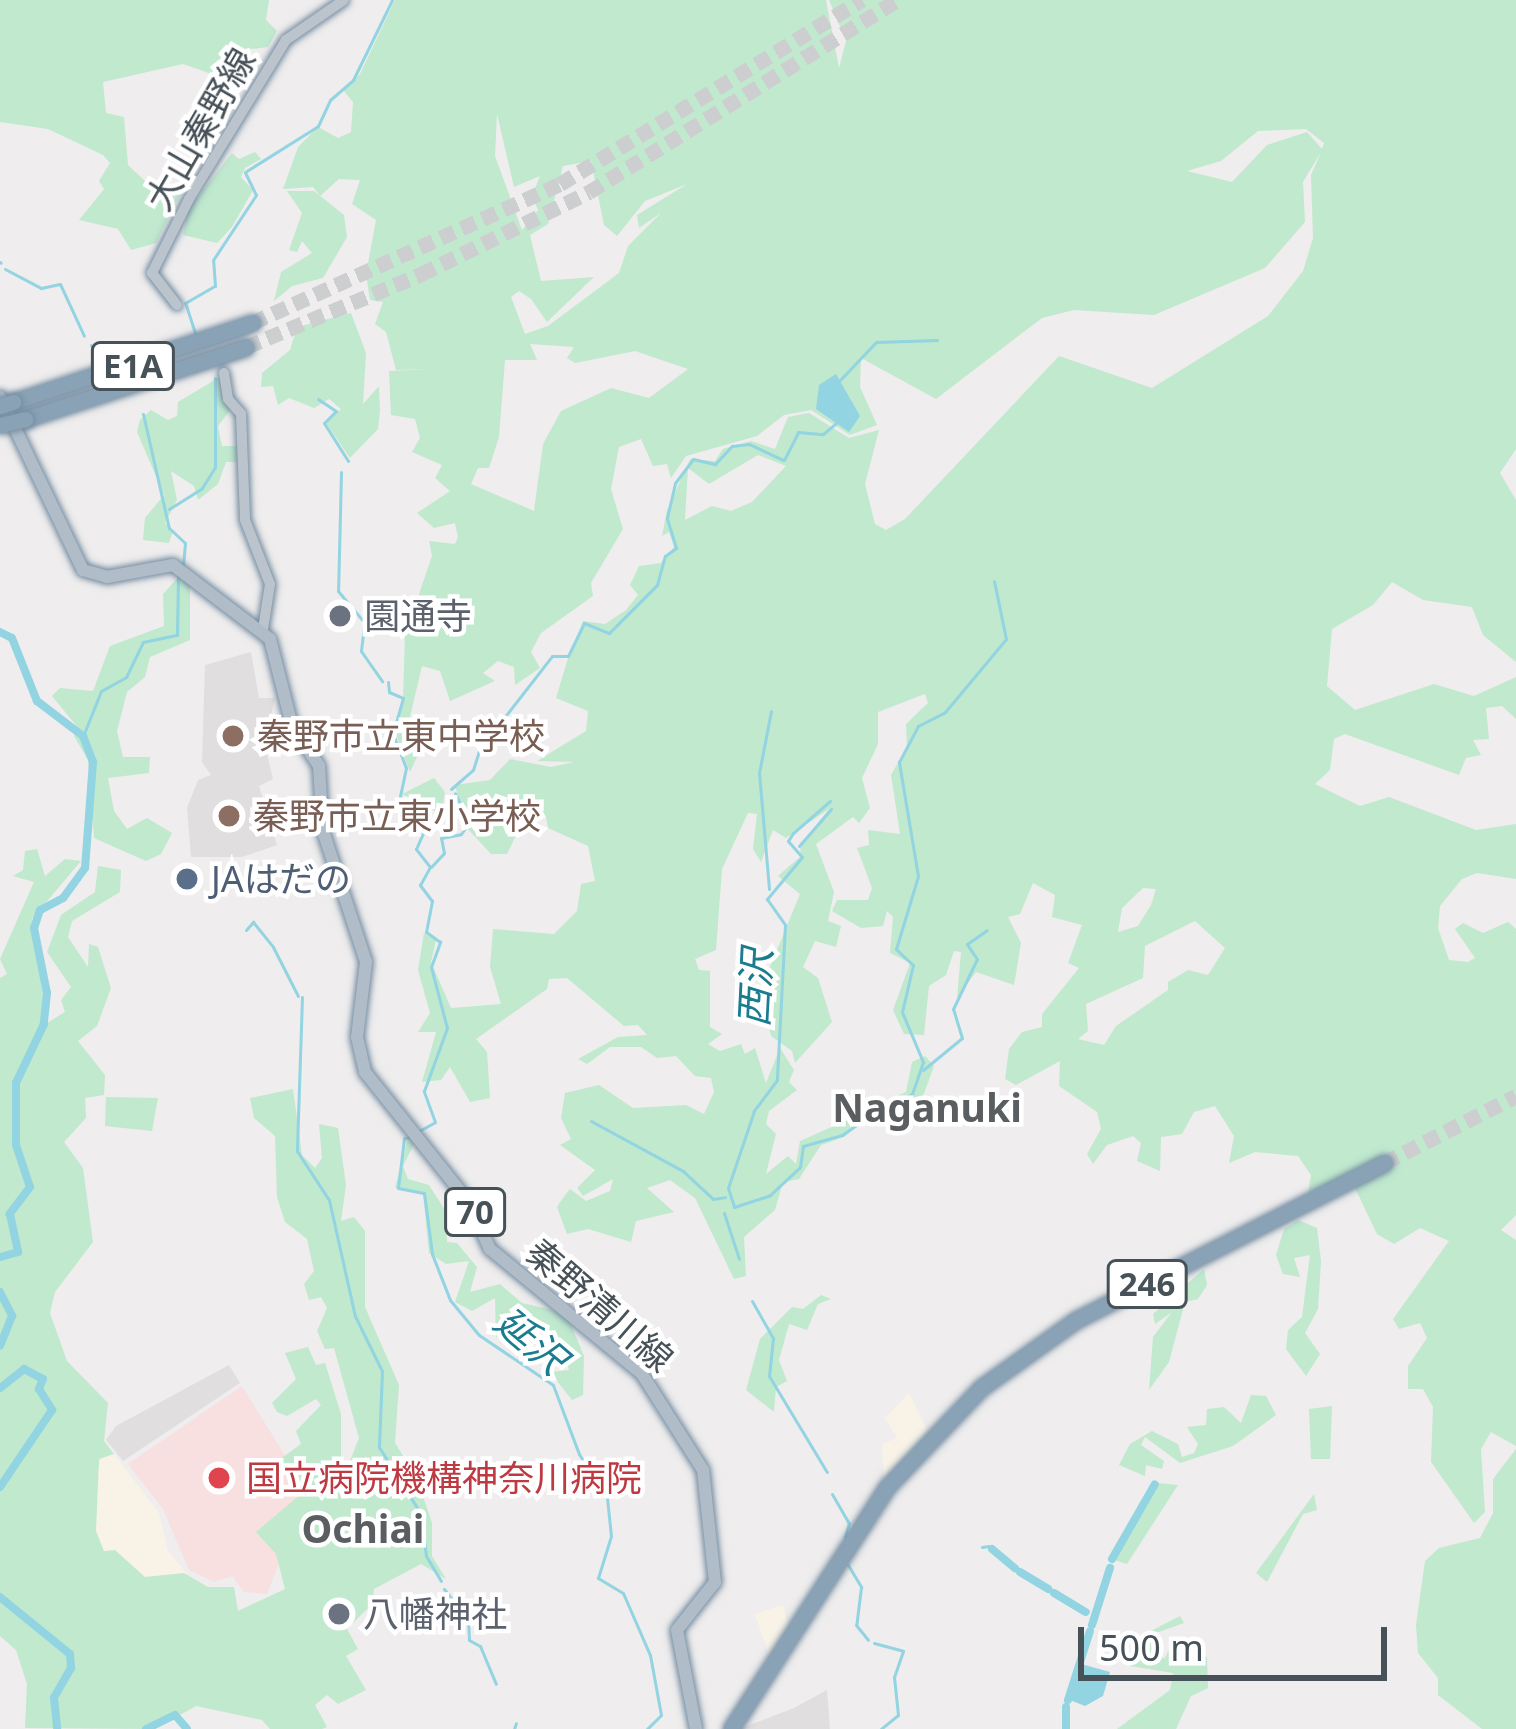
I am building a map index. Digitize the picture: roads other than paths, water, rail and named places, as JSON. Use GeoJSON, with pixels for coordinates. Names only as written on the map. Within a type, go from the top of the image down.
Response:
{"type":"FeatureCollection","features":[{"type":"Feature","properties":{"kind":"highway","name":"E1A"},"geometry":{"type":"LineString","coordinates":[[4,401],[252,323]]}},
{"type":"Feature","properties":{"kind":"highway","name":"E1A"},"geometry":{"type":"LineString","coordinates":[[0,425],[246,347]]}},
{"type":"Feature","properties":{"kind":"highway","name":"246"},"geometry":{"type":"LineString","coordinates":[[731,1729],[887,1486],[982,1387],[1076,1320],[1384,1163]]}},
{"type":"Feature","properties":{"kind":"main road","name":"大山秦野線"},"geometry":{"type":"LineString","coordinates":[[177,305],[152,273],[189,200],[291,34],[344,0]]}},
{"type":"Feature","properties":{"kind":"main road"},"geometry":{"type":"LineString","coordinates":[[4,401],[83,570],[106,577],[149,564],[183,571],[263,629],[272,595],[245,520],[241,414],[227,399],[224,373]]}},
{"type":"Feature","properties":{"kind":"main road","name":"秦野清川線"},"geometry":{"type":"LineString","coordinates":[[263,629],[292,725],[320,766],[322,830],[366,962],[357,1037],[365,1072],[469,1201],[493,1252],[642,1374],[688,1439],[703,1470],[715,1577],[682,1616],[677,1630],[696,1729]]}},
{"type":"Feature","properties":{"kind":"water"},"geometry":{"type":"Polygon","coordinates":[[[836,374],[860,416],[849,432],[816,409],[819,385],[836,374]]]}},
{"type":"Feature","properties":{"kind":"water"},"geometry":{"type":"Polygon","coordinates":[[[1081,1664],[1110,1672],[1103,1696],[1085,1706],[1070,1700],[1081,1664]]]}},
{"type":"Feature","properties":{"kind":"waterway"},"geometry":{"type":"LineString","coordinates":[[196,336],[185,303],[215,286],[213,260],[256,195],[245,172],[318,126],[330,100],[353,80],[392,0]]}},
{"type":"Feature","properties":{"kind":"waterway"},"geometry":{"type":"LineString","coordinates":[[5,269],[41,288],[60,284],[84,336]]}},
{"type":"Feature","properties":{"kind":"waterway"},"geometry":{"type":"LineString","coordinates":[[840,380],[876,342],[937,340]]}},
{"type":"Feature","properties":{"kind":"waterway"},"geometry":{"type":"LineString","coordinates":[[91,345],[102,359]]}},
{"type":"Feature","properties":{"kind":"waterway"},"geometry":{"type":"LineString","coordinates":[[169,509],[202,488],[215,467],[215,378]]}},
{"type":"Feature","properties":{"kind":"waterway","name":"延沢"},"geometry":{"type":"LineString","coordinates":[[318,399],[336,411],[324,423],[348,461]]}},
{"type":"Feature","properties":{"kind":"waterway"},"geometry":{"type":"LineString","coordinates":[[143,414],[169,528],[185,543],[183,567]]}},
{"type":"Feature","properties":{"kind":"waterway"},"geometry":{"type":"LineString","coordinates":[[451,789],[473,770],[487,725],[503,719],[552,656],[568,656],[584,623],[609,633],[657,585],[665,556],[676,548],[667,518],[675,483],[693,459],[715,464],[732,446],[749,444],[784,460],[798,432],[823,434],[836,423]]}},
{"type":"Feature","properties":{"kind":"waterway","name":"延沢"},"geometry":{"type":"LineString","coordinates":[[341,472],[338,591],[364,622]]}},
{"type":"Feature","properties":{"kind":"waterway"},"geometry":{"type":"LineString","coordinates":[[83,736],[101,691],[126,677],[143,642],[177,635],[178,575]]}},
{"type":"Feature","properties":{"kind":"waterway"},"geometry":{"type":"LineString","coordinates":[[890,1107],[912,1094],[923,1062],[902,1012],[913,965],[896,949],[918,876],[899,762],[918,726],[945,712],[1006,639],[994,581]]}},
{"type":"Feature","properties":{"kind":"waterway","name":"延沢"},"geometry":{"type":"LineString","coordinates":[[364,626],[361,651],[382,681]]}},
{"type":"Feature","properties":{"kind":"waterway"},"geometry":{"type":"LineString","coordinates":[[0,632],[12,638],[37,701],[83,736],[93,762],[85,868],[63,898],[40,910],[34,928],[47,993],[44,1024],[16,1083],[16,1145],[30,1187],[10,1214],[18,1252],[0,1257]]}},
{"type":"Feature","properties":{"kind":"waterway","name":"延沢"},"geometry":{"type":"LineString","coordinates":[[388,682],[389,692],[403,698],[393,734],[406,768],[400,796],[413,823],[426,828]]}},
{"type":"Feature","properties":{"kind":"waterway"},"geometry":{"type":"LineString","coordinates":[[769,889],[759,773],[771,711]]}},
{"type":"Feature","properties":{"kind":"waterway"},"geometry":{"type":"LineString","coordinates":[[431,867],[444,853],[441,838],[461,834],[469,822],[455,793]]}},
{"type":"Feature","properties":{"kind":"waterway","name":"西沢"},"geometry":{"type":"LineString","coordinates":[[830,801],[793,833],[788,841],[802,857],[767,899],[785,925],[777,1080],[754,1111],[728,1188],[734,1207],[770,1195],[800,1167],[803,1146],[842,1135],[879,1109]]}},
{"type":"Feature","properties":{"kind":"waterway"},"geometry":{"type":"LineString","coordinates":[[799,846],[831,809]]}},
{"type":"Feature","properties":{"kind":"waterway","name":"延沢"},"geometry":{"type":"LineString","coordinates":[[419,1131],[435,1122],[424,1091],[447,1028],[431,967],[440,942],[426,932],[432,901],[420,885],[430,867],[416,849],[423,833]]}},
{"type":"Feature","properties":{"kind":"waterway"},"geometry":{"type":"LineString","coordinates":[[246,930],[253,922],[273,947],[298,996]]}},
{"type":"Feature","properties":{"kind":"waterway"},"geometry":{"type":"LineString","coordinates":[[923,1070],[962,1038],[953,1009],[977,959],[967,944],[987,930]]}},
{"type":"Feature","properties":{"kind":"waterway"},"geometry":{"type":"LineString","coordinates":[[302,997],[297,1151],[329,1200],[355,1316],[382,1371],[379,1447],[421,1514],[426,1556],[441,1581]]}},
{"type":"Feature","properties":{"kind":"waterway"},"geometry":{"type":"LineString","coordinates":[[591,1121],[683,1171],[713,1199],[725,1197]]}},
{"type":"Feature","properties":{"kind":"waterway","name":"延沢"},"geometry":{"type":"LineString","coordinates":[[412,1137],[404,1138],[398,1188],[424,1193],[432,1254],[450,1300],[479,1335],[553,1385],[579,1454],[607,1498],[611,1536],[598,1578],[623,1593],[650,1655],[661,1715],[647,1729]]}},
{"type":"Feature","properties":{"kind":"waterway","name":"西沢"},"geometry":{"type":"LineString","coordinates":[[724,1213],[739,1259]]}},
{"type":"Feature","properties":{"kind":"waterway"},"geometry":{"type":"LineString","coordinates":[[0,1292],[12,1316],[0,1346]]}},
{"type":"Feature","properties":{"kind":"waterway","name":"西沢"},"geometry":{"type":"LineString","coordinates":[[752,1301],[773,1338],[769,1376],[827,1472]]}},
{"type":"Feature","properties":{"kind":"waterway"},"geometry":{"type":"LineString","coordinates":[[0,1388],[24,1369],[43,1379],[39,1389],[52,1410],[0,1487]]}},
{"type":"Feature","properties":{"kind":"waterway"},"geometry":{"type":"LineString","coordinates":[[1112,1559],[1155,1484]]}},
{"type":"Feature","properties":{"kind":"waterway","name":"西沢"},"geometry":{"type":"LineString","coordinates":[[832,1494],[849,1523],[845,1536]]}},
{"type":"Feature","properties":{"kind":"waterway"},"geometry":{"type":"LineString","coordinates":[[982,1547],[989,1546]]}},
{"type":"Feature","properties":{"kind":"waterway"},"geometry":{"type":"LineString","coordinates":[[992,1549],[1015,1568]]}},
{"type":"Feature","properties":{"kind":"waterway","name":"西沢"},"geometry":{"type":"LineString","coordinates":[[848,1565],[861,1587],[856,1625],[868,1640]]}},
{"type":"Feature","properties":{"kind":"waterway"},"geometry":{"type":"LineString","coordinates":[[1092,1625],[1110,1568]]}},
{"type":"Feature","properties":{"kind":"waterway"},"geometry":{"type":"LineString","coordinates":[[1020,1572],[1048,1589]]}},
{"type":"Feature","properties":{"kind":"waterway"},"geometry":{"type":"LineString","coordinates":[[444,1589],[468,1620],[469,1640],[480,1646],[496,1684]]}},
{"type":"Feature","properties":{"kind":"waterway"},"geometry":{"type":"LineString","coordinates":[[1054,1593],[1086,1612]]}},
{"type":"Feature","properties":{"kind":"waterway"},"geometry":{"type":"LineString","coordinates":[[0,1597],[70,1654],[71,1668],[54,1698],[57,1729]]}},
{"type":"Feature","properties":{"kind":"waterway"},"geometry":{"type":"LineString","coordinates":[[1068,1700],[1090,1631]]}},
{"type":"Feature","properties":{"kind":"waterway","name":"西沢"},"geometry":{"type":"LineString","coordinates":[[874,1643],[903,1651],[894,1677],[898,1715],[881,1729]]}},
{"type":"Feature","properties":{"kind":"waterway"},"geometry":{"type":"LineString","coordinates":[[1066,1707],[1066,1729]]}},
{"type":"Feature","properties":{"kind":"waterway"},"geometry":{"type":"LineString","coordinates":[[146,1729],[175,1715],[187,1729]]}},
{"type":"Feature","properties":{"kind":"waterway"},"geometry":{"type":"LineString","coordinates":[[514,1729],[516,1723]]}},
{"type":"Feature","properties":{"kind":"tunnel"},"geometry":{"type":"LineString","coordinates":[[252,323],[560,184],[862,0]]}},
{"type":"Feature","properties":{"kind":"tunnel"},"geometry":{"type":"LineString","coordinates":[[246,347],[421,274],[589,192],[897,0]]}},
{"type":"Feature","properties":{"kind":"tunnel"},"geometry":{"type":"LineString","coordinates":[[1384,1163],[1516,1096]]}},
{"type":"Feature","properties":{"kind":"place","name":"園通寺"},"geometry":{"type":"Point","coordinates":[340,616]}},
{"type":"Feature","properties":{"kind":"place","name":"秦野市立東中学校"},"geometry":{"type":"Point","coordinates":[233,736]}},
{"type":"Feature","properties":{"kind":"place","name":"秦野市立東小学校"},"geometry":{"type":"Point","coordinates":[229,816]}},
{"type":"Feature","properties":{"kind":"place","name":"JAはだの"},"geometry":{"type":"Point","coordinates":[187,879]}},
{"type":"Feature","properties":{"kind":"place","name":"国立病院機構神奈川病院"},"geometry":{"type":"Point","coordinates":[219,1478]}},
{"type":"Feature","properties":{"kind":"place","name":"八幡神社"},"geometry":{"type":"Point","coordinates":[339,1614]}},
{"type":"Feature","properties":{"kind":"district","name":"Naganuki"},"geometry":{"type":"Point","coordinates":[927,1107]}},
{"type":"Feature","properties":{"kind":"district","name":"Ochiai"},"geometry":{"type":"Point","coordinates":[363,1528]}}]}
